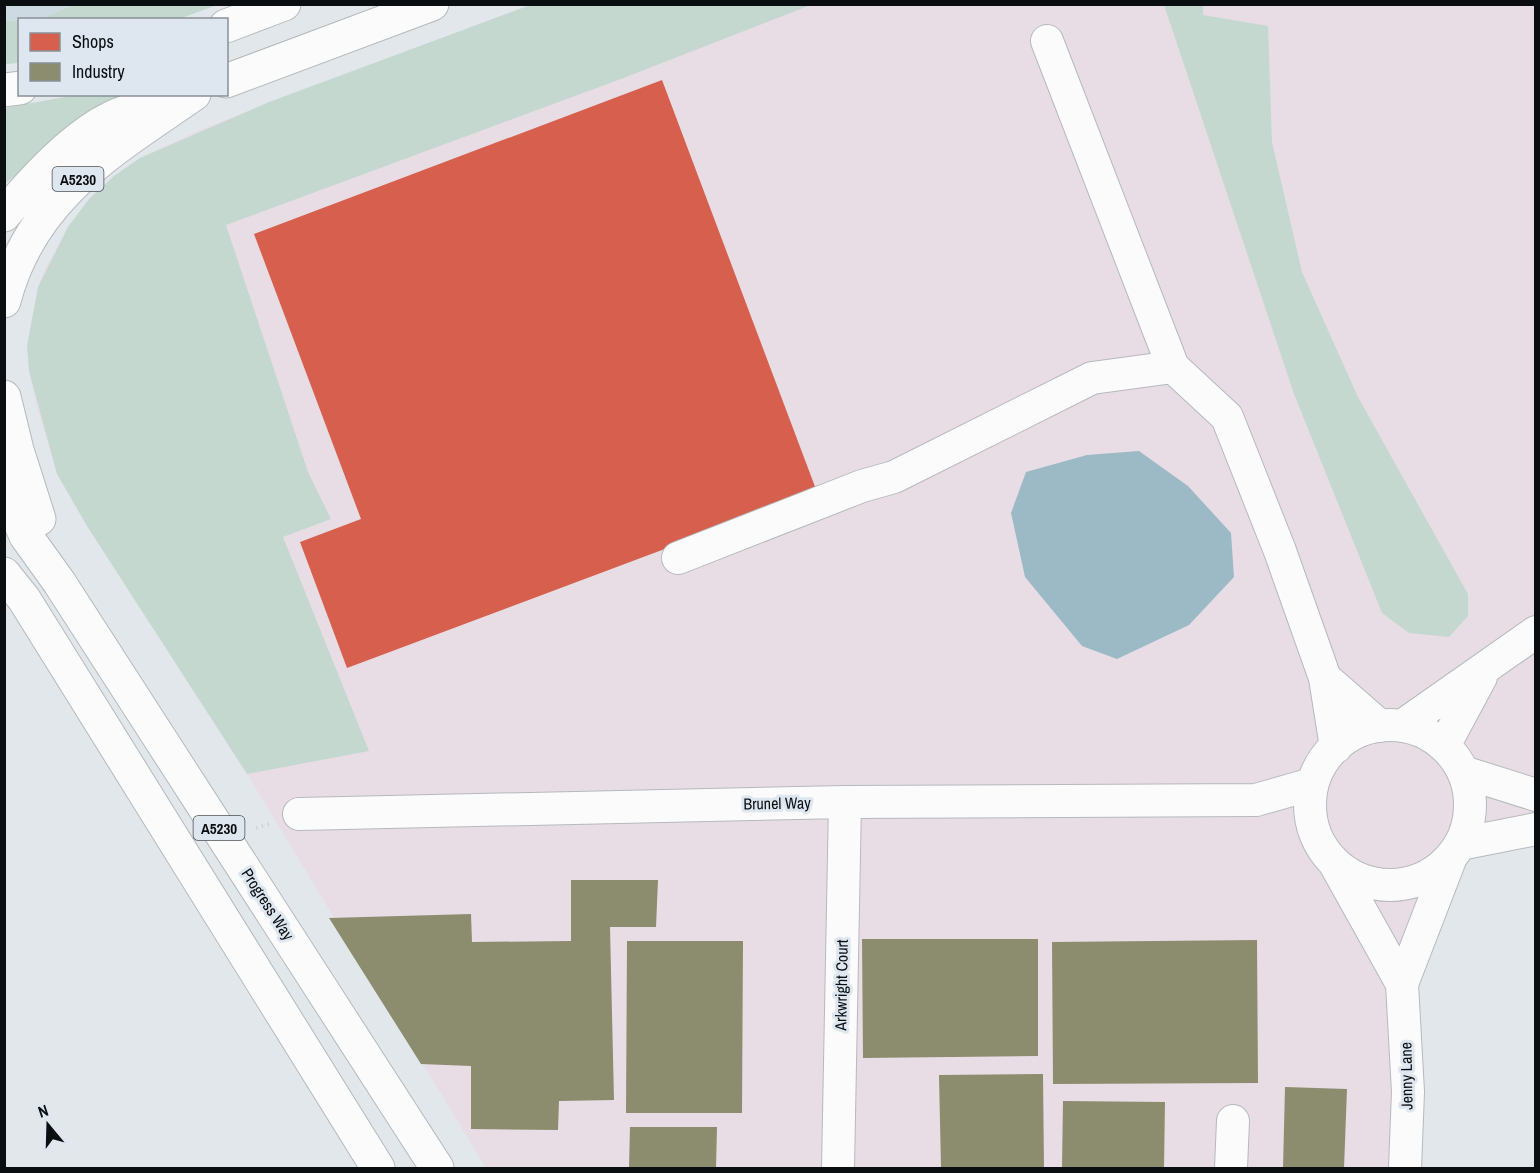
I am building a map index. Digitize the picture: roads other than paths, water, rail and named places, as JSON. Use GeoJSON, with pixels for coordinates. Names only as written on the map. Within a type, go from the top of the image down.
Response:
{"type":"FeatureCollection","features":[{"type":"Feature","properties":{"kind":"main road"},"geometry":{"type":"LineString","coordinates":[[228,25],[284,4]]}},
{"type":"Feature","properties":{"kind":"main road"},"geometry":{"type":"LineString","coordinates":[[228,80],[432,4]]}},
{"type":"Feature","properties":{"kind":"main road","name":"A5230"},"geometry":{"type":"LineString","coordinates":[[4,215],[32,180],[111,118],[182,96]]}},
{"type":"Feature","properties":{"kind":"main road","name":"A5230"},"geometry":{"type":"LineString","coordinates":[[4,301],[33,236],[49,211],[72,185],[94,164],[191,96]]}},
{"type":"Feature","properties":{"kind":"main road","name":"A5230"},"geometry":{"type":"LineString","coordinates":[[4,397],[17,450],[59,582]]}},
{"type":"Feature","properties":{"kind":"main road","name":"Progress Way"},"geometry":{"type":"LineString","coordinates":[[4,486],[26,536],[59,582],[437,1168]]}},
{"type":"Feature","properties":{"kind":"main road","name":"A5230"},"geometry":{"type":"LineString","coordinates":[[4,574],[24,599],[378,1168]]}},
{"type":"Feature","properties":{"kind":"street"},"geometry":{"type":"LineString","coordinates":[[1047,41],[1173,367],[1227,417],[1280,551],[1324,678],[1336,747]]}},
{"type":"Feature","properties":{"kind":"street"},"geometry":{"type":"LineString","coordinates":[[678,558],[862,486],[894,477],[1092,378],[1173,367]]}},
{"type":"Feature","properties":{"kind":"street"},"geometry":{"type":"LineString","coordinates":[[1324,678],[1391,726],[1424,733],[1444,746],[1462,771],[1469,804],[1469,820],[1456,850],[1431,874],[1407,884],[1390,885],[1356,878],[1335,864],[1319,843],[1311,819],[1312,784],[1322,764],[1336,747],[1356,733],[1391,726],[1484,670],[1536,632]]}},
{"type":"Feature","properties":{"kind":"street"},"geometry":{"type":"LineString","coordinates":[[1444,746],[1484,670]]}},
{"type":"Feature","properties":{"kind":"street"},"geometry":{"type":"LineString","coordinates":[[1462,771],[1536,795]]}},
{"type":"Feature","properties":{"kind":"street","name":"Brunel Way"},"geometry":{"type":"LineString","coordinates":[[299,814],[845,802],[1256,800],[1312,784]]}},
{"type":"Feature","properties":{"kind":"street","name":"Brunel Way"},"geometry":{"type":"LineString","coordinates":[[1256,800],[1311,819]]}},
{"type":"Feature","properties":{"kind":"street","name":"Arkwright Court"},"geometry":{"type":"LineString","coordinates":[[837,1168],[845,802]]}},
{"type":"Feature","properties":{"kind":"street"},"geometry":{"type":"LineString","coordinates":[[1456,850],[1536,829]]}},
{"type":"Feature","properties":{"kind":"street","name":"Jenny Lane"},"geometry":{"type":"LineString","coordinates":[[1405,1168],[1408,1092],[1402,984],[1456,850]]}},
{"type":"Feature","properties":{"kind":"street","name":"Jenny Lane"},"geometry":{"type":"LineString","coordinates":[[1335,864],[1402,984]]}},
{"type":"Feature","properties":{"kind":"street"},"geometry":{"type":"LineString","coordinates":[[1231,1168],[1233,1120]]}},
{"type":"Feature","properties":{"kind":"water"},"geometry":{"type":"Polygon","coordinates":[[[1139,451],[1188,486],[1231,533],[1234,577],[1189,625],[1117,659],[1082,646],[1025,577],[1011,513],[1026,472],[1087,455],[1139,451]]]}}]}
